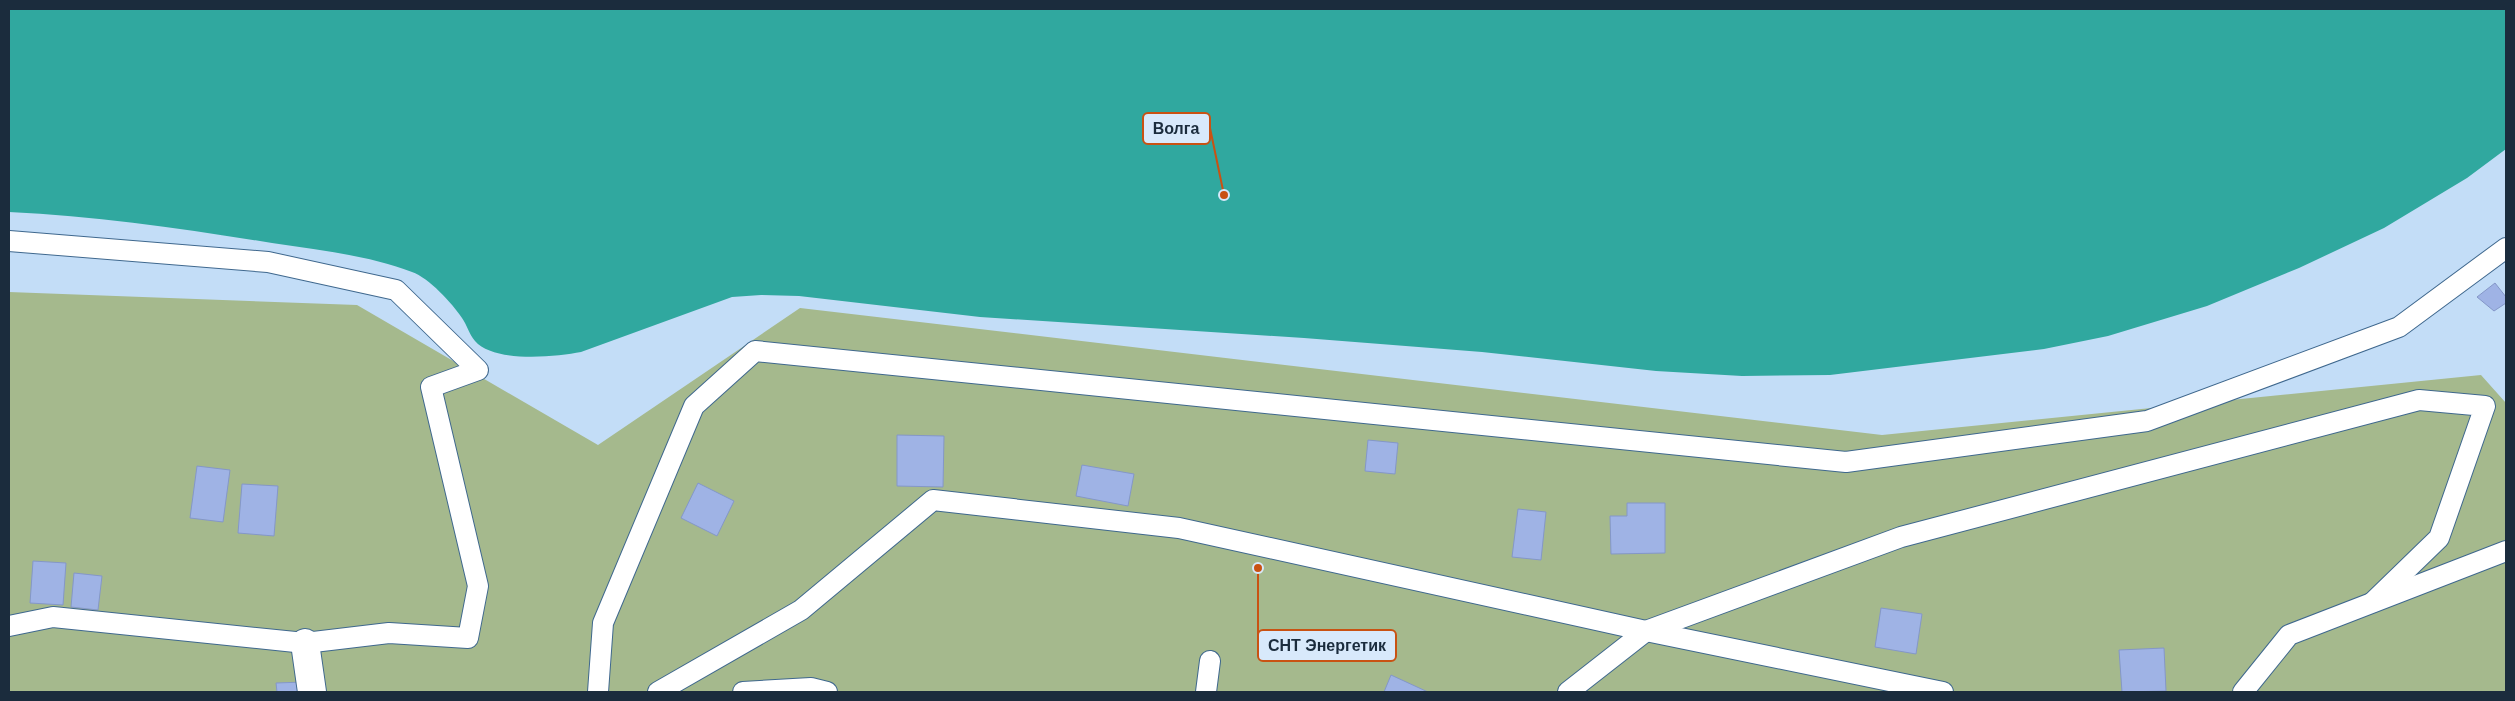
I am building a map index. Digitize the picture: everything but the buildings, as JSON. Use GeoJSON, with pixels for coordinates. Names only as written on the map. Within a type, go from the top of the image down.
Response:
{"type":"FeatureCollection","features":[{"type":"Feature","properties":{"kind":"street"},"geometry":{"type":"LineString","coordinates":[[305,643],[312,692]]}},
{"type":"Feature","properties":{"kind":"lane"},"geometry":{"type":"LineString","coordinates":[[9,240],[268,262],[396,290],[478,370],[431,387],[478,586],[468,638],[389,634],[305,643],[53,617],[9,626]]}},
{"type":"Feature","properties":{"kind":"lane"},"geometry":{"type":"LineString","coordinates":[[598,692],[603,623],[694,406],[755,351],[1846,462],[2147,421],[2399,327],[2506,248]]}},
{"type":"Feature","properties":{"kind":"lane"},"geometry":{"type":"LineString","coordinates":[[1568,692],[1646,631],[1901,536],[2419,400],[2485,406],[2438,538],[2373,602]]}},
{"type":"Feature","properties":{"kind":"lane"},"geometry":{"type":"LineString","coordinates":[[658,692],[801,610],[934,500],[1180,528],[1646,631],[1943,692]]}},
{"type":"Feature","properties":{"kind":"lane"},"geometry":{"type":"LineString","coordinates":[[2243,692],[2289,635],[2506,551]]}},
{"type":"Feature","properties":{"kind":"lane"},"geometry":{"type":"LineString","coordinates":[[1206,692],[1210,661]]}},
{"type":"Feature","properties":{"kind":"lane"},"geometry":{"type":"LineString","coordinates":[[742,692],[811,688],[826,692]]}},
{"type":"Feature","properties":{"kind":"shaded area"},"geometry":{"type":"Polygon","coordinates":[[[9,9],[2506,9],[2506,149],[2467,178],[2384,228],[2299,268],[2207,306],[2108,336],[2044,349],[1830,375],[1742,376],[1656,371],[1482,352],[1304,338],[980,317],[799,296],[761,295],[732,297],[581,352],[525,357],[496,353],[484,348],[475,341],[452,305],[433,285],[419,275],[378,261],[174,228],[108,220],[9,212],[9,9]]]}},
{"type":"Feature","properties":{"kind":"shaded area"},"geometry":{"type":"Polygon","coordinates":[[[9,292],[357,305],[598,445],[800,308],[1882,435],[2481,375],[2506,403],[2506,692],[9,692],[9,292]]]}},
{"type":"Feature","properties":{"kind":"place","name":"Волга"},"geometry":{"type":"Point","coordinates":[1224,195]}},
{"type":"Feature","properties":{"kind":"place","name":"СНТ Энергетик"},"geometry":{"type":"Point","coordinates":[1258,568]}}]}
